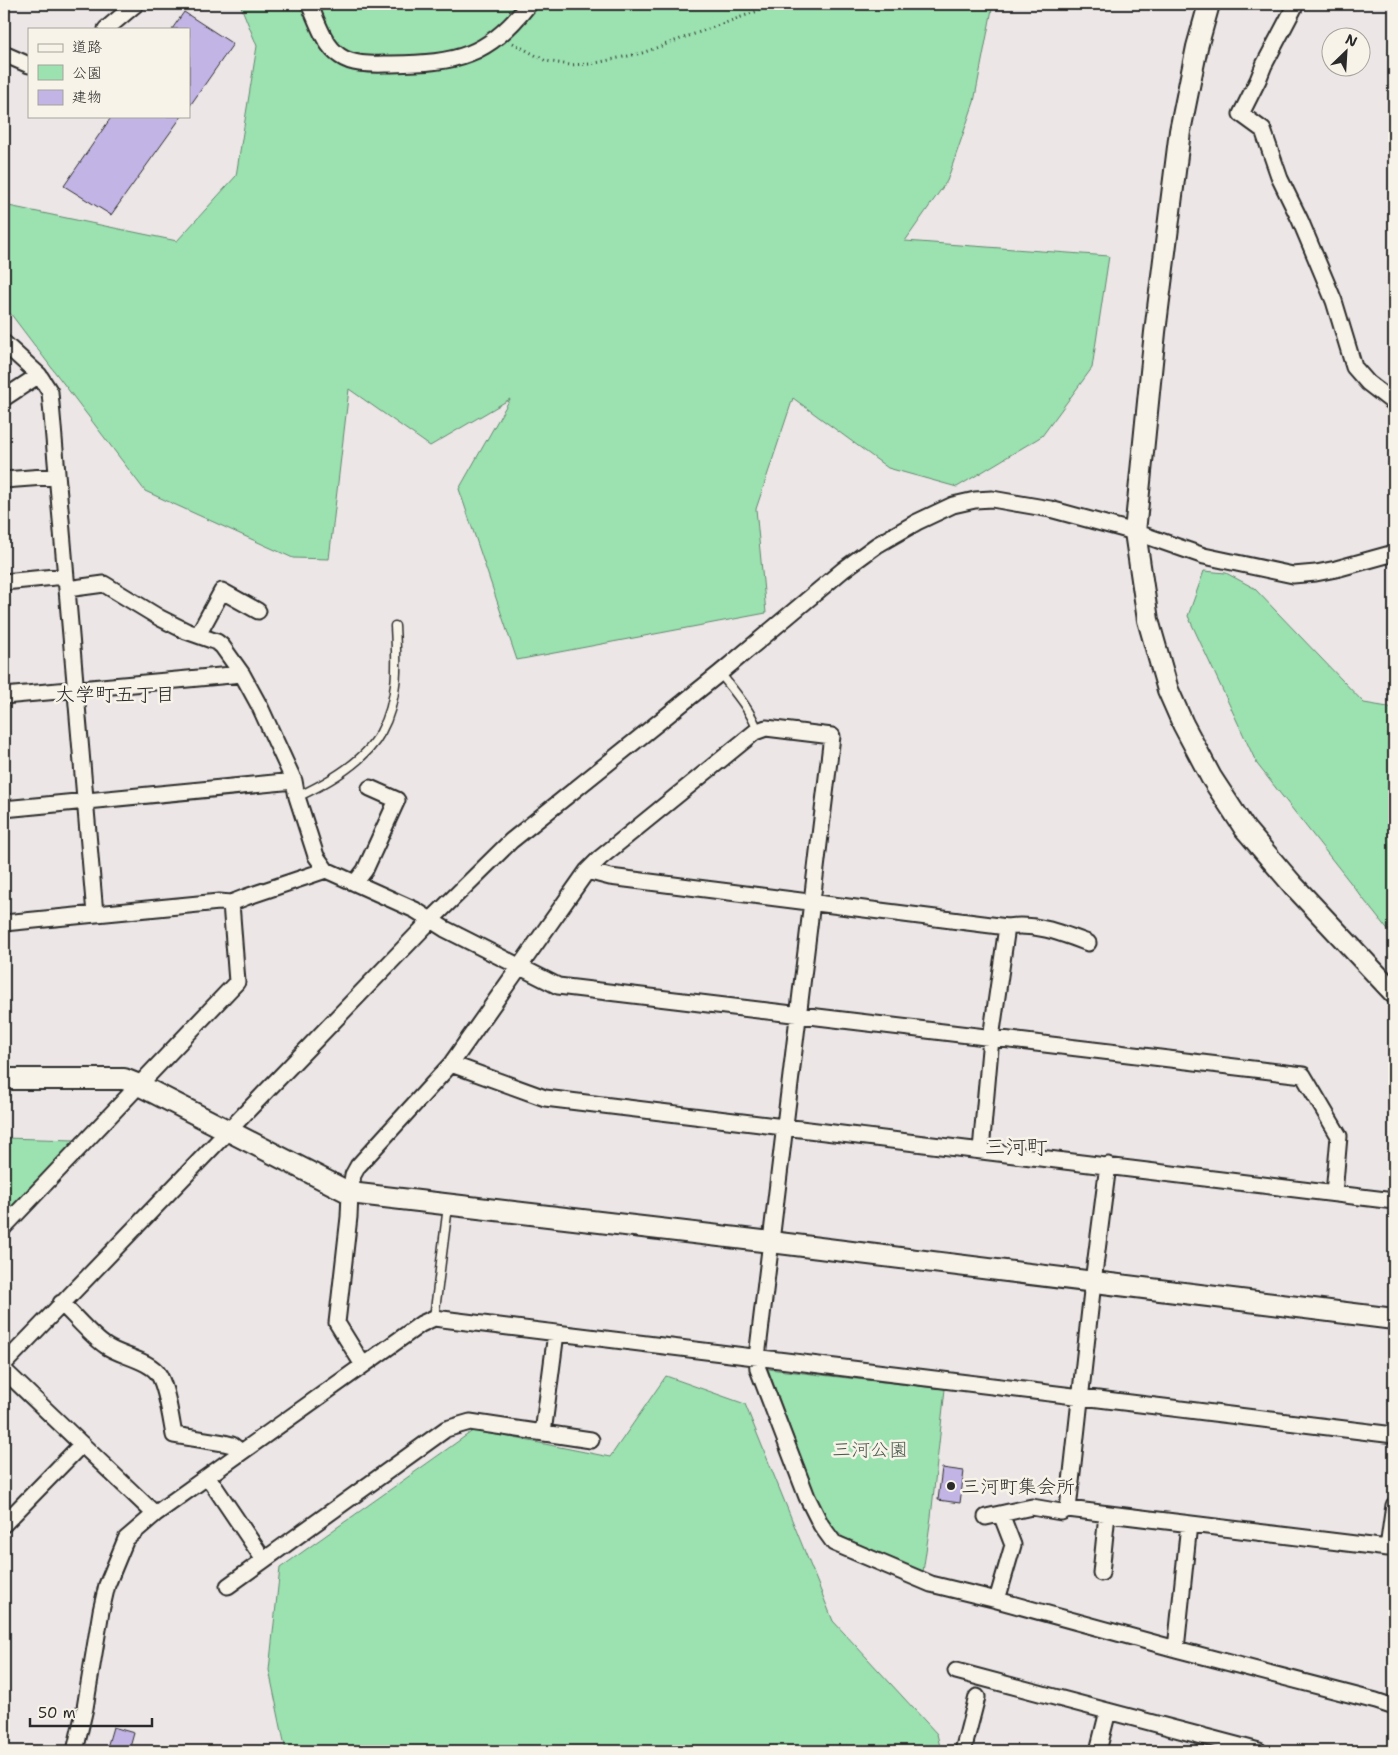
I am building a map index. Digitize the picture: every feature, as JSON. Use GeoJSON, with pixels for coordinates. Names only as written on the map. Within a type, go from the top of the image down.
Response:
{"type":"FeatureCollection","features":[{"type":"Feature","properties":{"kind":"street"},"geometry":{"type":"LineString","coordinates":[[107,28],[136,4]]}},
{"type":"Feature","properties":{"kind":"street"},"geometry":{"type":"LineString","coordinates":[[309,4],[334,52],[348,61],[378,64],[444,62],[475,52],[500,35],[529,4]]}},
{"type":"Feature","properties":{"kind":"street"},"geometry":{"type":"LineString","coordinates":[[1209,4],[1197,48],[1180,131],[1155,332],[1135,532],[1148,620],[1168,690],[1183,724],[1199,756],[1246,829],[1394,993]]}},
{"type":"Feature","properties":{"kind":"street"},"geometry":{"type":"LineString","coordinates":[[1296,4],[1241,114],[1263,130],[1280,179],[1300,220],[1334,301],[1354,367],[1368,383],[1394,404]]}},
{"type":"Feature","properties":{"kind":"street"},"geometry":{"type":"LineString","coordinates":[[4,54],[28,66]]}},
{"type":"Feature","properties":{"kind":"street"},"geometry":{"type":"LineString","coordinates":[[4,344],[39,375],[50,392],[95,914]]}},
{"type":"Feature","properties":{"kind":"street"},"geometry":{"type":"LineString","coordinates":[[4,398],[39,375]]}},
{"type":"Feature","properties":{"kind":"street"},"geometry":{"type":"LineString","coordinates":[[4,480],[57,476]]}},
{"type":"Feature","properties":{"kind":"street"},"geometry":{"type":"LineString","coordinates":[[4,1364],[431,920],[511,841],[877,544],[953,505],[975,500],[992,499],[1050,509],[1135,532],[1204,556],[1293,575],[1336,569],[1394,553]]}},
{"type":"Feature","properties":{"kind":"street"},"geometry":{"type":"LineString","coordinates":[[4,582],[104,584],[160,618],[217,642],[242,674],[260,707],[294,781],[296,797],[316,856],[326,870],[415,910],[446,929],[558,986],[1303,1075],[1339,1136],[1334,1194]]}},
{"type":"Feature","properties":{"kind":"street"},"geometry":{"type":"LineString","coordinates":[[198,635],[222,591],[258,611]]}},
{"type":"Feature","properties":{"kind":"street"},"geometry":{"type":"LineString","coordinates":[[4,696],[242,674]]}},
{"type":"Feature","properties":{"kind":"street"},"geometry":{"type":"LineString","coordinates":[[362,1365],[337,1323],[350,1193],[353,1175],[361,1161],[451,1064],[587,871],[600,858],[758,731],[766,728],[832,736],[757,1357],[758,1369],[807,1497],[821,1525],[834,1543],[931,1584],[1394,1707]]}},
{"type":"Feature","properties":{"kind":"street"},"geometry":{"type":"LineString","coordinates":[[4,809],[294,781]]}},
{"type":"Feature","properties":{"kind":"street"},"geometry":{"type":"LineString","coordinates":[[355,883],[365,870],[397,800],[370,788]]}},
{"type":"Feature","properties":{"kind":"street"},"geometry":{"type":"LineString","coordinates":[[4,924],[218,902],[230,904],[326,870]]}},
{"type":"Feature","properties":{"kind":"street"},"geometry":{"type":"LineString","coordinates":[[587,871],[610,877],[1007,927],[1017,925],[1047,928],[1088,943]]}},
{"type":"Feature","properties":{"kind":"street"},"geometry":{"type":"LineString","coordinates":[[4,1227],[237,982],[230,904]]}},
{"type":"Feature","properties":{"kind":"street"},"geometry":{"type":"LineString","coordinates":[[981,1150],[991,1038],[1007,927]]}},
{"type":"Feature","properties":{"kind":"street"},"geometry":{"type":"LineString","coordinates":[[451,1064],[545,1098],[1394,1201]]}},
{"type":"Feature","properties":{"kind":"street"},"geometry":{"type":"LineString","coordinates":[[4,1079],[124,1079],[140,1085],[350,1193],[771,1242],[1394,1319]]}},
{"type":"Feature","properties":{"kind":"street"},"geometry":{"type":"LineString","coordinates":[[1068,1509],[1108,1165]]}},
{"type":"Feature","properties":{"kind":"street"},"geometry":{"type":"LineString","coordinates":[[61,1303],[105,1346],[147,1364],[155,1370],[164,1390],[174,1435],[232,1445],[241,1452]]}},
{"type":"Feature","properties":{"kind":"street"},"geometry":{"type":"LineString","coordinates":[[75,1751],[86,1708],[101,1611],[107,1585],[126,1539],[155,1514],[362,1365],[421,1324],[434,1318],[1394,1435]]}},
{"type":"Feature","properties":{"kind":"street"},"geometry":{"type":"LineString","coordinates":[[543,1433],[556,1332]]}},
{"type":"Feature","properties":{"kind":"street"},"geometry":{"type":"LineString","coordinates":[[4,1370],[155,1514]]}},
{"type":"Feature","properties":{"kind":"street"},"geometry":{"type":"LineString","coordinates":[[228,1586],[446,1429],[470,1422],[591,1440]]}},
{"type":"Feature","properties":{"kind":"street"},"geometry":{"type":"LineString","coordinates":[[4,1524],[82,1444]]}},
{"type":"Feature","properties":{"kind":"street"},"geometry":{"type":"LineString","coordinates":[[208,1477],[264,1560]]}},
{"type":"Feature","properties":{"kind":"street"},"geometry":{"type":"LineString","coordinates":[[997,1600],[1013,1545],[993,1515],[1032,1508],[1061,1512],[1068,1509],[1388,1548],[1392,1545],[1394,1505]]}},
{"type":"Feature","properties":{"kind":"street"},"geometry":{"type":"LineString","coordinates":[[1101,1573],[1107,1514]]}},
{"type":"Feature","properties":{"kind":"street"},"geometry":{"type":"LineString","coordinates":[[1176,1649],[1189,1524]]}},
{"type":"Feature","properties":{"kind":"street"},"geometry":{"type":"LineString","coordinates":[[956,1671],[1258,1751]]}},
{"type":"Feature","properties":{"kind":"street"},"geometry":{"type":"LineString","coordinates":[[963,1751],[977,1697]]}},
{"type":"Feature","properties":{"kind":"street"},"geometry":{"type":"LineString","coordinates":[[1098,1751],[1108,1711]]}},
{"type":"Feature","properties":{"kind":"lane"},"geometry":{"type":"LineString","coordinates":[[296,797],[346,769],[371,746],[382,731],[392,704],[398,663],[395,626]]}},
{"type":"Feature","properties":{"kind":"lane"},"geometry":{"type":"LineString","coordinates":[[720,672],[744,704],[754,720],[758,731]]}},
{"type":"Feature","properties":{"kind":"lane"},"geometry":{"type":"LineString","coordinates":[[434,1318],[448,1204]]}},
{"type":"Feature","properties":{"kind":"path"},"geometry":{"type":"LineString","coordinates":[[500,35],[546,61],[570,66],[591,64],[642,53],[777,4]]}},
{"type":"Feature","properties":{"kind":"green space"},"geometry":{"type":"Polygon","coordinates":[[[240,4],[993,4],[974,102],[947,181],[905,241],[1109,256],[1092,368],[1042,436],[957,487],[888,468],[793,398],[756,509],[766,613],[517,660],[459,489],[510,399],[430,446],[349,389],[329,559],[293,558],[145,491],[4,305],[4,205],[177,241],[236,176],[257,46],[240,4]]]}},
{"type":"Feature","properties":{"kind":"green space"},"geometry":{"type":"Polygon","coordinates":[[[1204,571],[1226,573],[1254,588],[1364,703],[1394,708],[1394,938],[1257,764],[1188,616],[1204,571]]]}},
{"type":"Feature","properties":{"kind":"green space"},"geometry":{"type":"Polygon","coordinates":[[[4,1138],[75,1140],[4,1215],[4,1138]]]}},
{"type":"Feature","properties":{"kind":"green space","name":"三河公園"},"geometry":{"type":"Polygon","coordinates":[[[768,1369],[945,1389],[923,1572],[843,1537],[825,1522],[768,1369]]]}},
{"type":"Feature","properties":{"kind":"green space"},"geometry":{"type":"Polygon","coordinates":[[[666,1376],[745,1404],[833,1621],[937,1734],[941,1751],[286,1751],[269,1670],[280,1568],[474,1430],[610,1457],[666,1376]]]}},
{"type":"Feature","properties":{"kind":"building"},"geometry":{"type":"Polygon","coordinates":[[[184,12],[233,44],[190,106],[190,28],[173,28],[184,12]]]}},
{"type":"Feature","properties":{"kind":"building"},"geometry":{"type":"Polygon","coordinates":[[[111,118],[181,118],[111,215],[64,186],[111,118]]]}},
{"type":"Feature","properties":{"kind":"building","name":"三河町集会所"},"geometry":{"type":"Polygon","coordinates":[[[942,1468],[964,1471],[960,1503],[938,1500],[942,1468]]]}},
{"type":"Feature","properties":{"kind":"building"},"geometry":{"type":"Polygon","coordinates":[[[113,1727],[134,1733],[129,1751],[106,1751],[113,1727]]]}},
{"type":"Feature","properties":{"kind":"place","name":"三河町集会所"},"geometry":{"type":"Point","coordinates":[951,1486]}},
{"type":"Feature","properties":{"kind":"district","name":"大学町五丁目"},"geometry":{"type":"Point","coordinates":[115,694]}},
{"type":"Feature","properties":{"kind":"district","name":"三河町"},"geometry":{"type":"Point","coordinates":[1016,1147]}}]}
